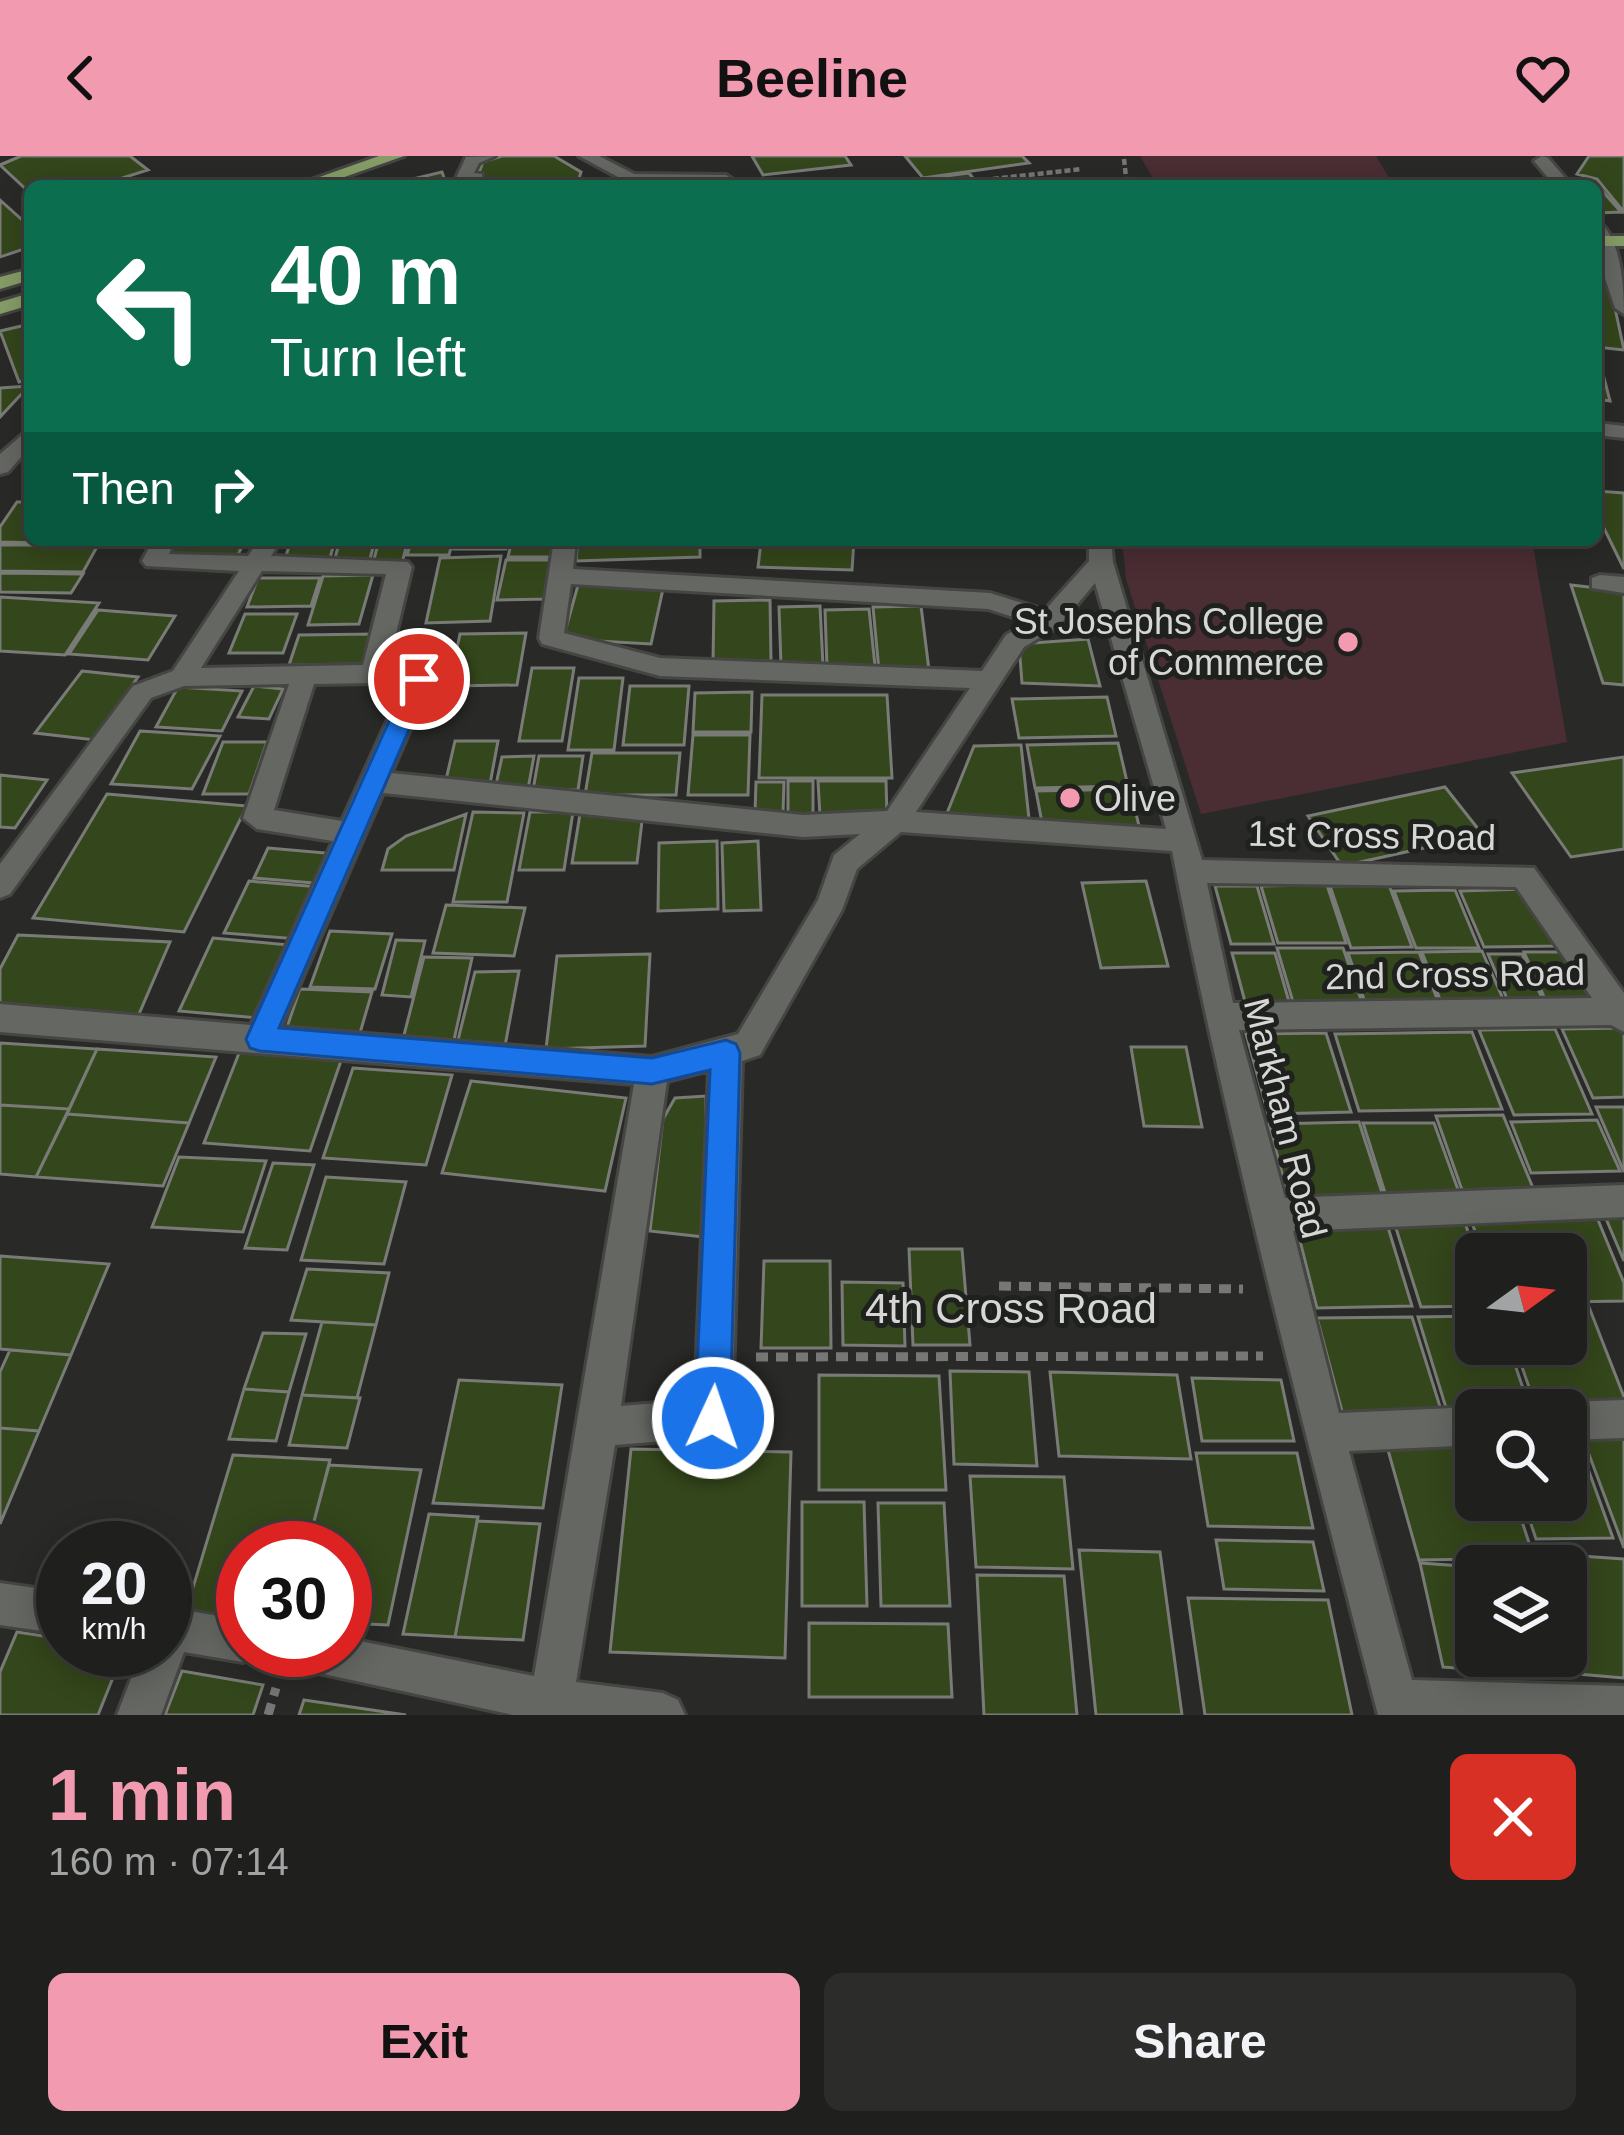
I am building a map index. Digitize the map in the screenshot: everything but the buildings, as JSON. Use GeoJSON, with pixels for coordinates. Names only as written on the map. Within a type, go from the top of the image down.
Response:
{"type":"FeatureCollection","features":[{"type":"Feature","properties":{"kind":"main road"},"geometry":{"type":"LineString","coordinates":[[321,180],[396,156]]}},
{"type":"Feature","properties":{"kind":"street"},"geometry":{"type":"LineString","coordinates":[[476,178],[464,178],[472,160],[487,156]]}},
{"type":"Feature","properties":{"kind":"street"},"geometry":{"type":"LineString","coordinates":[[587,156],[631,179],[726,180]]}},
{"type":"Feature","properties":{"kind":"street"},"geometry":{"type":"LineString","coordinates":[[1542,161],[1559,180]]}},
{"type":"Feature","properties":{"kind":"street"},"geometry":{"type":"LineString","coordinates":[[1605,237],[1624,308]]}},
{"type":"Feature","properties":{"kind":"street"},"geometry":{"type":"LineString","coordinates":[[0,467],[24,441]]}},
{"type":"Feature","properties":{"kind":"street"},"geometry":{"type":"LineString","coordinates":[[161,546],[154,561],[400,567],[374,674]]}},
{"type":"Feature","properties":{"kind":"street"},"geometry":{"type":"LineString","coordinates":[[182,676],[266,546]]}},
{"type":"Feature","properties":{"kind":"street"},"geometry":{"type":"LineString","coordinates":[[565,546],[551,638],[660,667],[988,680]]}},
{"type":"Feature","properties":{"kind":"street"},"geometry":{"type":"LineString","coordinates":[[0,1018],[652,1071],[749,1045],[832,902],[844,863],[895,821],[1015,641],[1050,620],[1101,551]]}},
{"type":"Feature","properties":{"kind":"street","name":"Markham Road"},"geometry":{"type":"LineString","coordinates":[[1101,551],[1187,856],[1220,1017],[1322,1432],[1398,1708]]}},
{"type":"Feature","properties":{"kind":"street"},"geometry":{"type":"LineString","coordinates":[[561,577],[990,601],[1050,620]]}},
{"type":"Feature","properties":{"kind":"street"},"geometry":{"type":"LineString","coordinates":[[0,886],[142,692],[182,676],[374,674],[419,679],[260,1039]]}},
{"type":"Feature","properties":{"kind":"street"},"geometry":{"type":"LineString","coordinates":[[304,676],[257,818],[354,834]]}},
{"type":"Feature","properties":{"kind":"street"},"geometry":{"type":"LineString","coordinates":[[377,782],[803,826],[895,821],[1187,856]]}},
{"type":"Feature","properties":{"kind":"street","name":"1st Cross Road"},"geometry":{"type":"LineString","coordinates":[[1187,856],[1524,876],[1621,1014]]}},
{"type":"Feature","properties":{"kind":"street","name":"2nd Cross Road"},"geometry":{"type":"LineString","coordinates":[[1220,1017],[1621,1014]]}},
{"type":"Feature","properties":{"kind":"street"},"geometry":{"type":"LineString","coordinates":[[599,1427],[713,1418],[726,1053]]}},
{"type":"Feature","properties":{"kind":"street"},"geometry":{"type":"LineString","coordinates":[[550,1708],[599,1427],[652,1071]]}},
{"type":"Feature","properties":{"kind":"street"},"geometry":{"type":"LineString","coordinates":[[1272,1215],[1624,1202]]}},
{"type":"Feature","properties":{"kind":"street"},"geometry":{"type":"LineString","coordinates":[[1587,1420],[1624,1419]]}},
{"type":"Feature","properties":{"kind":"street"},"geometry":{"type":"LineString","coordinates":[[1322,1432],[1455,1427]]}},
{"type":"Feature","properties":{"kind":"street"},"geometry":{"type":"LineString","coordinates":[[0,1604],[36,1609]]}},
{"type":"Feature","properties":{"kind":"street"},"geometry":{"type":"LineString","coordinates":[[372,1667],[550,1708],[663,1715]]}},
{"type":"Feature","properties":{"kind":"street"},"geometry":{"type":"LineString","coordinates":[[139,1715],[152,1677]]}},
{"type":"Feature","properties":{"kind":"street"},"geometry":{"type":"LineString","coordinates":[[1398,1708],[1624,1708]]}},
{"type":"Feature","properties":{"kind":"path"},"geometry":{"type":"LineString","coordinates":[[985,180],[1082,169]]}},
{"type":"Feature","properties":{"kind":"path"},"geometry":{"type":"LineString","coordinates":[[999,1286],[1287,1290]]}},
{"type":"Feature","properties":{"kind":"path","name":"4th Cross Road"},"geometry":{"type":"LineString","coordinates":[[716,1357],[1306,1356]]}},
{"type":"Feature","properties":{"kind":"shaded area"},"geometry":{"type":"Polygon","coordinates":[[[1140,156],[1376,156],[1390,180],[1154,180],[1140,156]]]}},
{"type":"Feature","properties":{"kind":"shaded area","name":"St Josephs College of Commerce"},"geometry":{"type":"Polygon","coordinates":[[[1123,546],[1533,546],[1567,742],[1201,814],[1126,579],[1123,546]]]}},
{"type":"Feature","properties":{"kind":"place","name":"St Josephs College of Commerce"},"geometry":{"type":"Point","coordinates":[1348,642]}},
{"type":"Feature","properties":{"kind":"place","name":"Olive"},"geometry":{"type":"Point","coordinates":[1070,798]}},
{"type":"Feature","properties":{"kind":"route"},"geometry":{"type":"LineString","coordinates":[[419,679],[260,1039],[652,1071],[726,1053],[713,1418]]}}]}
